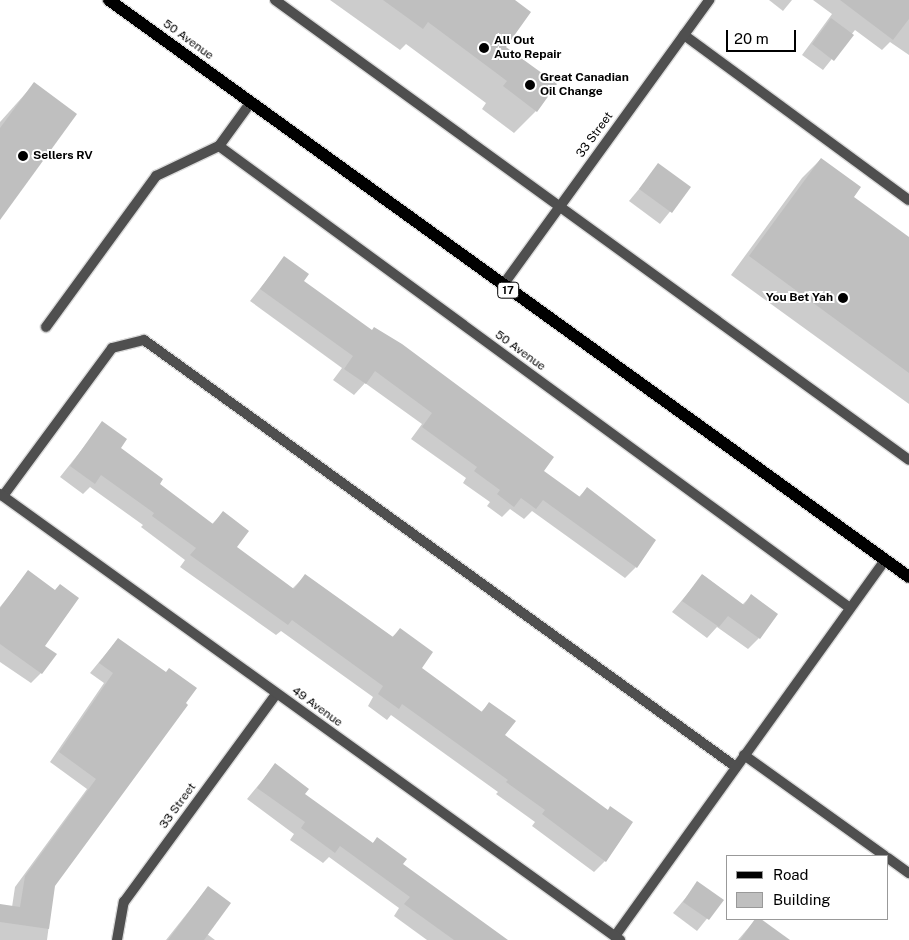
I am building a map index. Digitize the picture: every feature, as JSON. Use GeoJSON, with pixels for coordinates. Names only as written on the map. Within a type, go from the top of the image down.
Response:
{"type":"FeatureCollection","features":[{"type":"Feature","properties":{"kind":"main road","name":"50 Avenue"},"geometry":{"type":"LineString","coordinates":[[109,0],[502,286],[909,577]]}},
{"type":"Feature","properties":{"kind":"street"},"geometry":{"type":"LineString","coordinates":[[275,0],[909,460]]}},
{"type":"Feature","properties":{"kind":"street","name":"33 Street"},"geometry":{"type":"LineString","coordinates":[[502,286],[558,206],[709,0]]}},
{"type":"Feature","properties":{"kind":"street"},"geometry":{"type":"LineString","coordinates":[[684,35],[909,200]]}},
{"type":"Feature","properties":{"kind":"street"},"geometry":{"type":"LineString","coordinates":[[46,327],[156,176],[219,146],[250,102]]}},
{"type":"Feature","properties":{"kind":"street","name":"50 Avenue"},"geometry":{"type":"LineString","coordinates":[[219,146],[850,608]]}},
{"type":"Feature","properties":{"kind":"street"},"geometry":{"type":"LineString","coordinates":[[1,497],[112,348],[144,340],[736,767]]}},
{"type":"Feature","properties":{"kind":"street","name":"49 Avenue"},"geometry":{"type":"LineString","coordinates":[[1,497],[617,938]]}},
{"type":"Feature","properties":{"kind":"street"},"geometry":{"type":"LineString","coordinates":[[617,938],[736,767],[885,560]]}},
{"type":"Feature","properties":{"kind":"street","name":"33 Street"},"geometry":{"type":"LineString","coordinates":[[117,940],[124,902],[276,694]]}},
{"type":"Feature","properties":{"kind":"street"},"geometry":{"type":"LineString","coordinates":[[744,756],[883,855]]}},
{"type":"Feature","properties":{"kind":"street"},"geometry":{"type":"LineString","coordinates":[[889,859],[909,874]]}},
{"type":"Feature","properties":{"kind":"building"},"geometry":{"type":"Polygon","coordinates":[[[383,0],[515,0],[531,12],[506,47],[557,84],[537,112],[503,86],[507,81],[428,22],[423,29],[383,0]]]}},
{"type":"Feature","properties":{"kind":"building"},"geometry":{"type":"Polygon","coordinates":[[[840,0],[909,0],[909,19],[893,40],[840,0]]]}},
{"type":"Feature","properties":{"kind":"building"},"geometry":{"type":"Polygon","coordinates":[[[831,18],[854,35],[834,61],[812,44],[831,18]]]}},
{"type":"Feature","properties":{"kind":"building","name":"Sellers RV"},"geometry":{"type":"Polygon","coordinates":[[[34,82],[77,114],[0,220],[0,128],[34,82]]]}},
{"type":"Feature","properties":{"kind":"building"},"geometry":{"type":"Polygon","coordinates":[[[821,158],[861,187],[854,197],[909,237],[909,373],[749,256],[821,158]]]}},
{"type":"Feature","properties":{"kind":"building"},"geometry":{"type":"Polygon","coordinates":[[[658,163],[691,187],[672,213],[639,189],[658,163]]]}},
{"type":"Feature","properties":{"kind":"building"},"geometry":{"type":"Polygon","coordinates":[[[284,256],[309,274],[304,281],[372,330],[374,327],[402,344],[554,457],[544,471],[580,497],[587,487],[656,540],[637,568],[543,500],[536,509],[521,498],[514,507],[497,494],[500,490],[474,471],[477,467],[422,427],[432,413],[375,371],[366,384],[344,369],[353,356],[260,289],[284,256]]]}},
{"type":"Feature","properties":{"kind":"building"},"geometry":{"type":"Polygon","coordinates":[[[102,421],[127,439],[121,448],[163,479],[160,484],[213,524],[223,511],[249,531],[237,547],[294,589],[305,574],[393,637],[400,628],[433,652],[422,668],[482,712],[489,702],[516,721],[505,735],[608,810],[610,806],[633,822],[606,862],[542,814],[545,810],[506,782],[508,780],[402,704],[399,709],[378,694],[383,686],[292,620],[288,625],[190,555],[196,548],[152,516],[154,513],[101,475],[95,484],[70,466],[102,421]]]}},
{"type":"Feature","properties":{"kind":"building"},"geometry":{"type":"Polygon","coordinates":[[[28,570],[55,590],[60,584],[79,598],[45,646],[57,654],[42,674],[0,644],[0,608],[28,570]]]}},
{"type":"Feature","properties":{"kind":"building"},"geometry":{"type":"Polygon","coordinates":[[[702,574],[744,605],[751,594],[778,614],[760,639],[728,616],[719,627],[682,601],[702,574]]]}},
{"type":"Feature","properties":{"kind":"building"},"geometry":{"type":"Polygon","coordinates":[[[118,638],[166,672],[169,668],[197,688],[186,703],[188,705],[55,886],[49,929],[0,922],[0,904],[20,907],[25,876],[96,779],[59,752],[113,673],[99,663],[118,638]]]}},
{"type":"Feature","properties":{"kind":"building"},"geometry":{"type":"Polygon","coordinates":[[[275,763],[309,789],[305,794],[373,843],[377,837],[407,859],[403,864],[508,940],[454,940],[404,904],[410,897],[340,846],[335,853],[301,828],[305,822],[257,788],[275,763]]]}},
{"type":"Feature","properties":{"kind":"building"},"geometry":{"type":"Polygon","coordinates":[[[697,881],[724,900],[709,920],[683,902],[697,881]]]}},
{"type":"Feature","properties":{"kind":"building"},"geometry":{"type":"Polygon","coordinates":[[[208,886],[231,903],[204,940],[168,940],[208,886]]]}},
{"type":"Feature","properties":{"kind":"building"},"geometry":{"type":"Polygon","coordinates":[[[754,920],[762,920],[790,940],[740,940],[754,920]]]}},
{"type":"Feature","properties":{"kind":"place","name":"All Out Auto Repair"},"geometry":{"type":"Point","coordinates":[484,48]}},
{"type":"Feature","properties":{"kind":"place","name":"Great Canadian Oil Change"},"geometry":{"type":"Point","coordinates":[530,85]}},
{"type":"Feature","properties":{"kind":"place","name":"Sellers RV"},"geometry":{"type":"Point","coordinates":[23,156]}},
{"type":"Feature","properties":{"kind":"place","name":"You Bet Yah"},"geometry":{"type":"Point","coordinates":[843,298]}}]}
